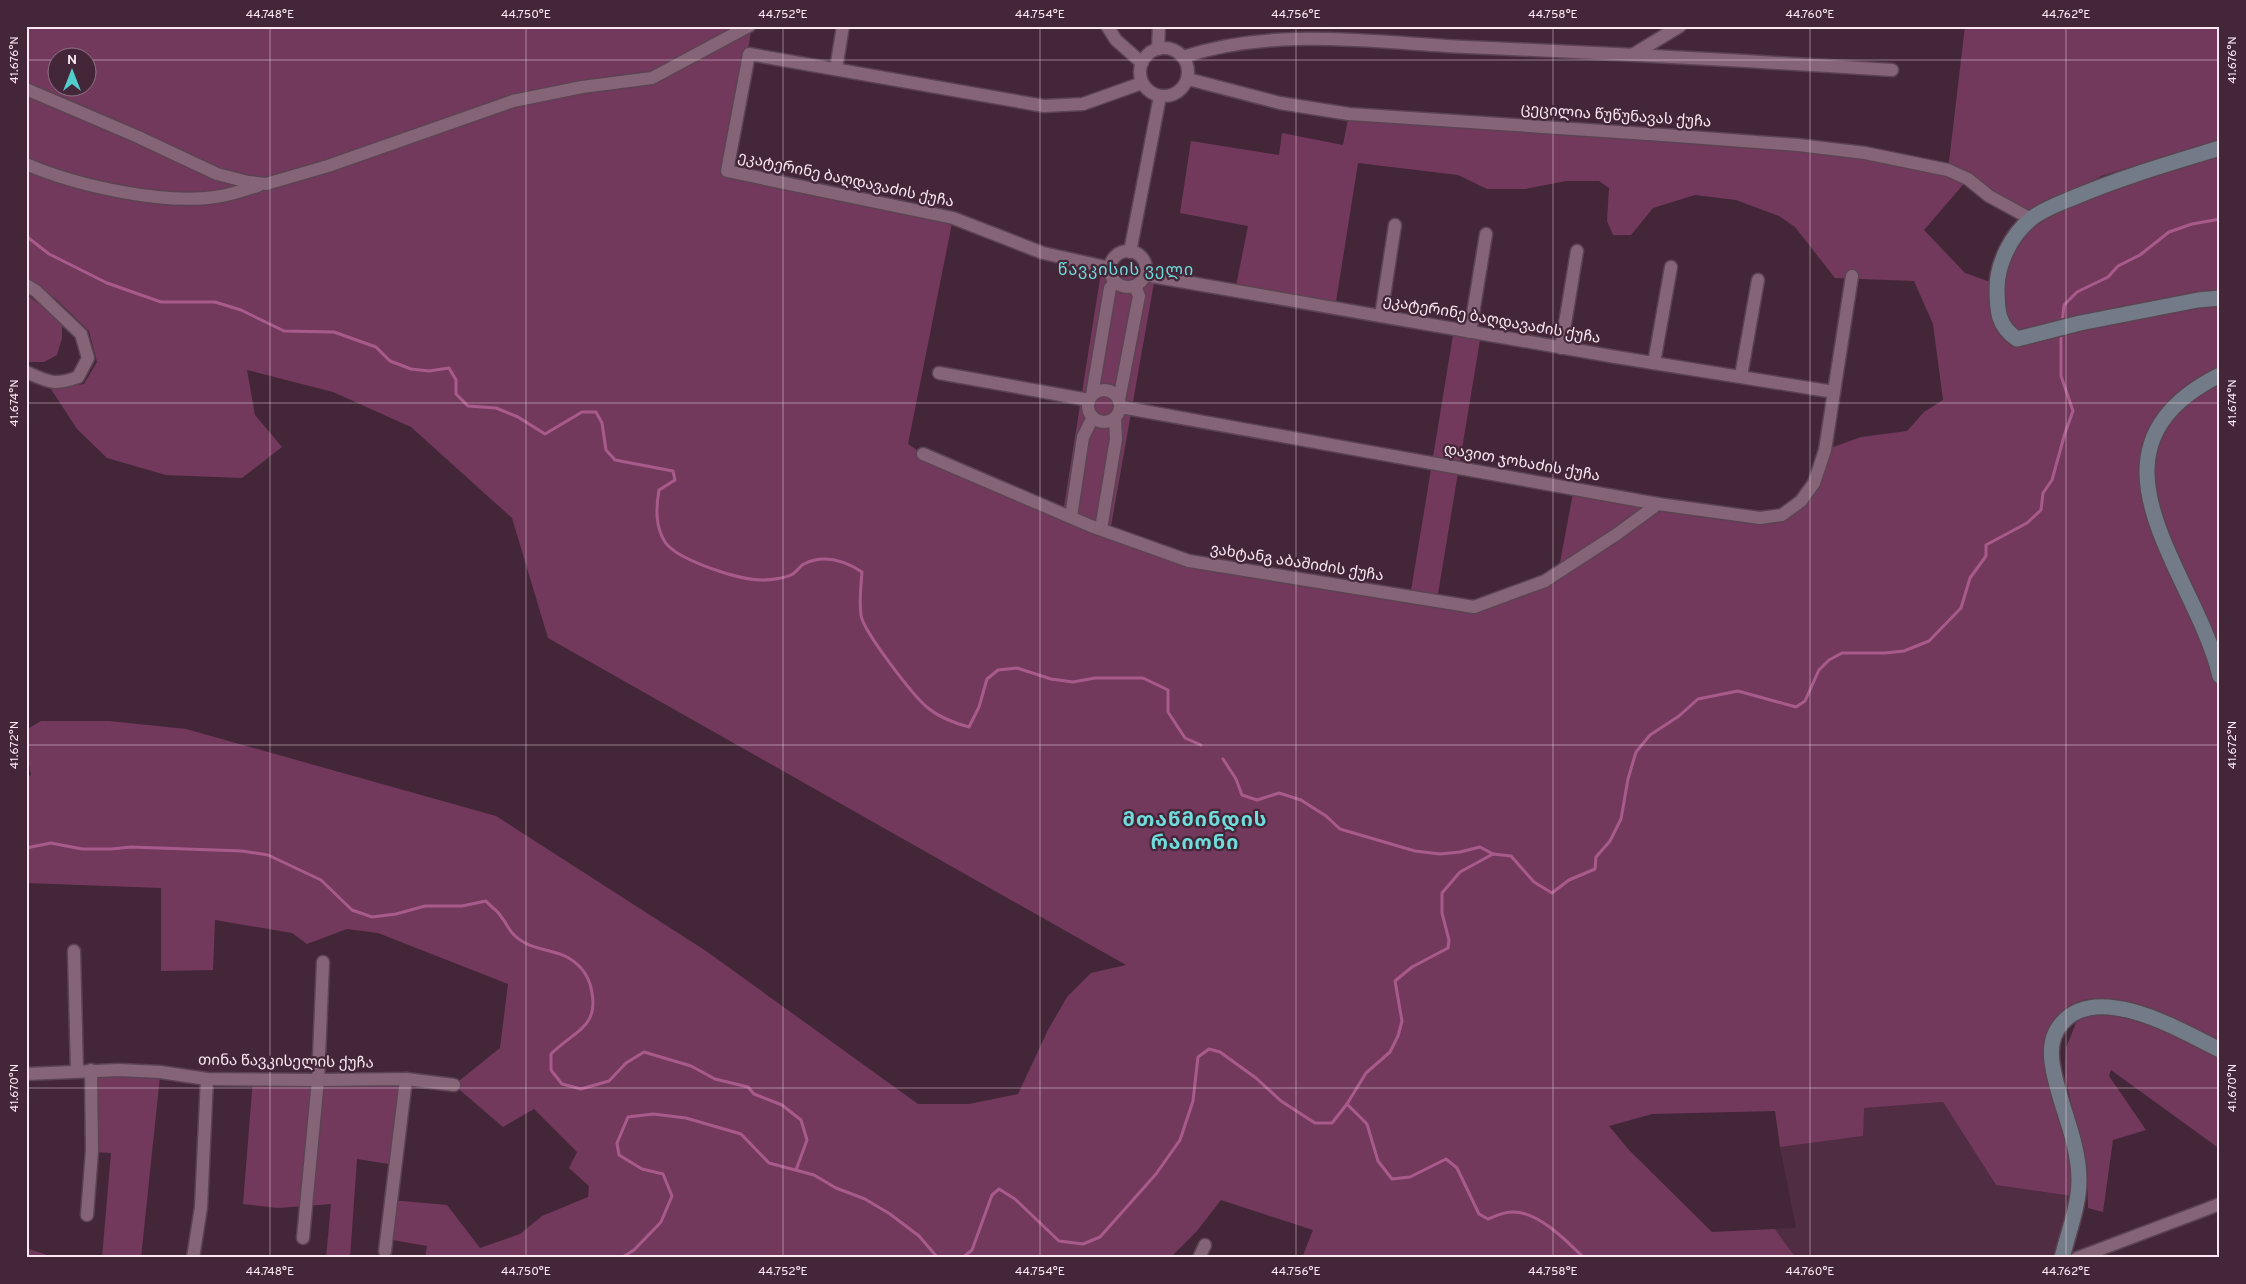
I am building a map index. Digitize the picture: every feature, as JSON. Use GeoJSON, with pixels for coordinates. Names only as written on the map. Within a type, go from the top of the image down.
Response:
{"type":"FeatureCollection","features":[{"type":"Feature","properties":{"kind":"main road"},"geometry":{"type":"LineString","coordinates":[[2220,148],[2145,169],[2054,206],[2031,219],[2012,241],[2003,258],[1997,284],[1996,308],[2003,326],[2017,339],[2080,323],[2198,300],[2220,298]]}},
{"type":"Feature","properties":{"kind":"main road"},"geometry":{"type":"LineString","coordinates":[[2220,375],[2182,397],[2168,412],[2151,444],[2147,481],[2153,516],[2168,554],[2209,641],[2220,676]]}},
{"type":"Feature","properties":{"kind":"main road"},"geometry":{"type":"LineString","coordinates":[[2062,1258],[2077,1197],[2079,1180],[2077,1160],[2052,1061],[2052,1039],[2056,1029],[2068,1017],[2082,1009],[2106,1007],[2136,1013],[2168,1024],[2220,1050]]}},
{"type":"Feature","properties":{"kind":"street"},"geometry":{"type":"LineString","coordinates":[[26,164],[47,173],[93,186],[183,199],[222,196],[328,166],[513,101],[582,87],[652,78],[749,26]]}},
{"type":"Feature","properties":{"kind":"street"},"geometry":{"type":"LineString","coordinates":[[836,69],[843,26]]}},
{"type":"Feature","properties":{"kind":"street"},"geometry":{"type":"LineString","coordinates":[[1107,26],[1116,40],[1142,63]]}},
{"type":"Feature","properties":{"kind":"street"},"geometry":{"type":"LineString","coordinates":[[1158,49],[1159,26]]}},
{"type":"Feature","properties":{"kind":"street"},"geometry":{"type":"LineString","coordinates":[[1634,54],[1680,26]]}},
{"type":"Feature","properties":{"kind":"street"},"geometry":{"type":"LineString","coordinates":[[1183,57],[1209,48],[1246,42],[1329,39],[1634,54],[1892,70]]}},
{"type":"Feature","properties":{"kind":"street"},"geometry":{"type":"LineString","coordinates":[[1167,48],[1176,51],[1187,64],[1188,79],[1177,93],[1169,96],[1160,96],[1147,89],[1142,83],[1140,73],[1142,63],[1146,57],[1158,49],[1167,48]]}},
{"type":"Feature","properties":{"kind":"street","name":"ეკატერინე ბაღდავაძის ქუჩა"},"geometry":{"type":"LineString","coordinates":[[1110,268],[1043,253],[953,218],[727,171],[749,54],[1044,106],[1083,104],[1142,83]]}},
{"type":"Feature","properties":{"kind":"street","name":"ცეცილია წუწუნავას ქუჩა"},"geometry":{"type":"LineString","coordinates":[[1188,79],[1280,103],[1349,114],[1663,134],[1865,152],[1948,170],[1968,179],[1989,196],[2031,219]]}},
{"type":"Feature","properties":{"kind":"street"},"geometry":{"type":"LineString","coordinates":[[26,89],[136,136],[217,174],[248,182],[266,184]]}},
{"type":"Feature","properties":{"kind":"street"},"geometry":{"type":"LineString","coordinates":[[1130,252],[1160,96]]}},
{"type":"Feature","properties":{"kind":"street"},"geometry":{"type":"LineString","coordinates":[[1380,316],[1395,225]]}},
{"type":"Feature","properties":{"kind":"street"},"geometry":{"type":"LineString","coordinates":[[1470,332],[1486,234]]}},
{"type":"Feature","properties":{"kind":"street"},"geometry":{"type":"LineString","coordinates":[[1561,348],[1578,251]]}},
{"type":"Feature","properties":{"kind":"street"},"geometry":{"type":"LineString","coordinates":[[1130,252],[1142,258],[1145,263],[1145,275],[1135,286],[1123,287],[1115,282],[1110,268],[1115,257],[1120,253],[1130,252]]}},
{"type":"Feature","properties":{"kind":"street"},"geometry":{"type":"LineString","coordinates":[[1654,363],[1671,267]]}},
{"type":"Feature","properties":{"kind":"street","name":"ეკატერინე ბაღდავაძის ქუჩა"},"geometry":{"type":"LineString","coordinates":[[1145,275],[1561,348],[1834,392]]}},
{"type":"Feature","properties":{"kind":"street","name":"დავით ჯოხაძის ქუჩა"},"geometry":{"type":"LineString","coordinates":[[1118,408],[1658,504],[1760,518],[1782,515],[1802,501],[1814,483],[1825,450],[1852,276]]}},
{"type":"Feature","properties":{"kind":"street"},"geometry":{"type":"LineString","coordinates":[[1741,376],[1758,280]]}},
{"type":"Feature","properties":{"kind":"street"},"geometry":{"type":"LineString","coordinates":[[1115,282],[1110,288],[1088,408],[1092,416],[1102,422],[1118,408]]}},
{"type":"Feature","properties":{"kind":"street"},"geometry":{"type":"LineString","coordinates":[[26,285],[42,296],[81,334],[88,358],[78,378],[60,383],[26,372]]}},
{"type":"Feature","properties":{"kind":"street"},"geometry":{"type":"LineString","coordinates":[[1101,529],[1116,439],[1118,408],[1139,296],[1135,286]]}},
{"type":"Feature","properties":{"kind":"street"},"geometry":{"type":"LineString","coordinates":[[939,373],[1091,398],[1105,390],[1112,392],[1118,408]]}},
{"type":"Feature","properties":{"kind":"street"},"geometry":{"type":"LineString","coordinates":[[1071,517],[1083,437],[1092,416]]}},
{"type":"Feature","properties":{"kind":"street","name":"ვახტანგ აბაშიძის ქუჩა"},"geometry":{"type":"LineString","coordinates":[[923,454],[1071,517],[1189,561],[1474,606],[1545,581],[1617,534],[1658,504]]}},
{"type":"Feature","properties":{"kind":"street"},"geometry":{"type":"LineString","coordinates":[[74,951],[77,1071]]}},
{"type":"Feature","properties":{"kind":"street"},"geometry":{"type":"LineString","coordinates":[[303,1238],[318,1080],[323,962]]}},
{"type":"Feature","properties":{"kind":"street"},"geometry":{"type":"LineString","coordinates":[[87,1215],[92,1151],[91,1070]]}},
{"type":"Feature","properties":{"kind":"street","name":"თინა წავკისელის ქუჩა"},"geometry":{"type":"LineString","coordinates":[[26,1074],[91,1070],[160,1072],[207,1078],[318,1080],[406,1078],[454,1084]]}},
{"type":"Feature","properties":{"kind":"street"},"geometry":{"type":"LineString","coordinates":[[193,1258],[201,1207],[207,1078]]}},
{"type":"Feature","properties":{"kind":"street"},"geometry":{"type":"LineString","coordinates":[[385,1251],[406,1078]]}},
{"type":"Feature","properties":{"kind":"street"},"geometry":{"type":"LineString","coordinates":[[2077,1258],[2220,1204]]}},
{"type":"Feature","properties":{"kind":"street"},"geometry":{"type":"LineString","coordinates":[[1199,1258],[1205,1245]]}},
{"type":"Feature","properties":{"kind":"shaded area"},"geometry":{"type":"Polygon","coordinates":[[[26,26],[752,26],[727,171],[953,218],[908,444],[923,454],[1063,513],[1102,266],[1112,277],[1145,275],[1155,277],[1110,532],[1189,561],[1410,597],[1454,329],[1481,334],[1437,600],[1474,607],[1558,573],[1574,488],[1760,518],[1801,501],[1825,450],[1861,437],[1907,431],[1924,412],[1943,400],[1933,324],[1914,281],[1835,278],[1795,227],[1779,216],[1736,200],[1695,195],[1653,208],[1631,235],[1613,235],[1607,221],[1609,188],[1599,181],[1566,181],[1525,189],[1487,189],[1458,175],[1358,163],[1335,308],[1235,291],[1248,226],[1180,213],[1191,141],[1279,155],[1282,133],[1343,145],[1349,114],[1798,145],[1948,170],[1965,26],[2220,26],[2220,677],[2217,680],[2220,703],[2220,1040],[2159,1012],[2112,999],[2090,999],[2070,1005],[2055,1019],[2045,1039],[2044,1056],[2066,1131],[2072,1159],[2072,1196],[1996,1185],[1943,1102],[1864,1108],[1863,1136],[1780,1147],[1775,1111],[1652,1114],[1609,1126],[1629,1150],[1712,1232],[1775,1229],[1796,1258],[1302,1258],[1313,1230],[1221,1200],[1197,1231],[1170,1258],[425,1258],[427,1246],[387,1239],[391,1200],[447,1205],[480,1248],[520,1234],[542,1216],[588,1197],[589,1186],[569,1168],[577,1152],[534,1109],[503,1127],[454,1085],[500,1048],[508,984],[378,933],[347,929],[307,944],[292,933],[215,920],[213,970],[161,971],[161,888],[26,883],[26,778],[31,775],[26,751],[26,730],[41,721],[109,721],[186,729],[496,816],[706,951],[918,1104],[969,1104],[1018,1094],[1048,1030],[1067,997],[1091,973],[1126,965],[548,638],[512,518],[411,427],[333,392],[247,370],[255,415],[282,447],[242,478],[166,475],[107,458],[77,429],[51,389],[84,384],[97,362],[89,331],[56,299],[26,280],[26,26]],[[2219,140],[2101,176],[2054,205],[2219,140]],[[1968,179],[1924,230],[1965,273],[1996,284],[2031,219],[1968,179]],[[2078,324],[2039,334],[2060,338],[2078,324]]]}},
{"type":"Feature","properties":{"kind":"shaded area"},"geometry":{"type":"Polygon","coordinates":[[[26,294],[62,322],[62,338],[57,355],[44,362],[26,362],[26,294]]]}},
{"type":"Feature","properties":{"kind":"shaded area"},"geometry":{"type":"Polygon","coordinates":[[[2088,1014],[2105,1015],[2139,1022],[2220,1057],[2220,1149],[2111,1070],[2109,1076],[2146,1130],[2113,1140],[2103,1212],[2088,1208],[2087,1170],[2065,1077],[2066,1048],[2076,1023],[2088,1014]]]}},
{"type":"Feature","properties":{"kind":"shaded area"},"geometry":{"type":"Polygon","coordinates":[[[93,1074],[160,1076],[141,1258],[102,1258],[111,1153],[93,1152],[93,1074]]]}},
{"type":"Feature","properties":{"kind":"shaded area"},"geometry":{"type":"Polygon","coordinates":[[[253,1079],[406,1079],[395,1165],[357,1159],[350,1258],[326,1258],[331,1204],[278,1208],[243,1204],[253,1079]]]}},
{"type":"Feature","properties":{"kind":"shaded area"},"geometry":{"type":"Polygon","coordinates":[[[1943,1102],[1996,1185],[2072,1196],[2055,1258],[1796,1258],[1775,1229],[1796,1228],[1780,1147],[1862,1136],[1863,1108],[1943,1102]]]}},
{"type":"Feature","properties":{"kind":"shaded area"},"geometry":{"type":"Polygon","coordinates":[[[26,1248],[50,1256],[51,1258],[26,1258],[26,1248]]]}},
{"type":"Feature","properties":{"kind":"waterway"},"geometry":{"type":"LineString","coordinates":[[2062,324],[2064,305],[2077,292],[2108,277],[2118,266],[2140,255],[2169,232],[2192,224],[2220,219]]}},
{"type":"Feature","properties":{"kind":"waterway"},"geometry":{"type":"LineString","coordinates":[[26,236],[49,254],[107,283],[161,302],[215,302],[241,310],[284,331],[334,332],[376,347],[390,361],[411,369],[429,371],[449,368],[456,380],[456,394],[468,406],[496,408],[518,417],[545,434],[582,412],[596,412],[602,423],[606,450],[615,460],[673,471],[675,480],[659,490],[657,517],[659,530],[665,542],[682,556],[725,573],[763,580],[786,577],[793,574],[804,564],[819,559],[841,562],[862,572],[861,615],[870,635],[921,702],[937,715],[947,720],[969,727],[979,707],[987,679],[998,670],[1017,668],[1051,679],[1073,682],[1095,678],[1143,678],[1168,690],[1168,712],[1185,738],[1201,745]]}},
{"type":"Feature","properties":{"kind":"waterway"},"geometry":{"type":"LineString","coordinates":[[962,1258],[972,1250],[992,1195],[999,1189],[1015,1199],[1059,1241],[1083,1244],[1100,1237],[1156,1174],[1180,1140],[1193,1101],[1198,1057],[1209,1049],[1220,1052],[1256,1078],[1281,1101],[1315,1123],[1332,1123],[1347,1104],[1366,1073],[1390,1052],[1398,1036],[1402,1021],[1395,981],[1412,967],[1448,948],[1449,940],[1442,913],[1442,893],[1460,872],[1493,854],[1511,856],[1534,882],[1552,893],[1569,880],[1595,869],[1596,857],[1610,841],[1621,819],[1628,779],[1636,752],[1650,735],[1679,716],[1698,699],[1738,691],[1796,707],[1805,701],[1819,670],[1829,660],[1842,653],[1904,651],[1929,641],[1961,608],[1970,578],[1986,556],[1986,545],[2027,523],[2041,510],[2043,493],[2052,480],[2073,411],[2061,376],[2061,332]]}},
{"type":"Feature","properties":{"kind":"waterway"},"geometry":{"type":"LineString","coordinates":[[1223,759],[1236,779],[1242,795],[1257,800],[1279,793],[1301,800],[1326,816],[1340,829],[1415,851],[1440,854],[1480,847],[1493,854]]}},
{"type":"Feature","properties":{"kind":"waterway"},"geometry":{"type":"LineString","coordinates":[[26,848],[51,843],[82,849],[131,847],[242,851],[268,855],[321,880],[352,910],[372,917],[396,914],[425,906],[462,906],[486,901],[499,913],[513,934],[520,940],[540,949],[569,958],[586,975],[590,984],[593,998],[590,1018],[584,1026],[551,1054],[551,1070],[562,1084],[581,1089],[609,1081],[626,1063],[644,1052],[691,1066],[715,1079],[748,1087],[754,1094],[782,1105],[801,1120],[807,1140],[796,1170]]}},
{"type":"Feature","properties":{"kind":"waterway"},"geometry":{"type":"LineString","coordinates":[[1347,1104],[1367,1124],[1378,1161],[1392,1179],[1410,1177],[1446,1159],[1457,1168],[1479,1214],[1488,1219],[1508,1212],[1531,1216],[1551,1228],[1584,1258]]}},
{"type":"Feature","properties":{"kind":"waterway"},"geometry":{"type":"LineString","coordinates":[[621,1258],[634,1250],[661,1222],[672,1196],[663,1174],[642,1169],[619,1155],[617,1143],[628,1117],[653,1114],[686,1118],[741,1134],[769,1163],[814,1175],[836,1188],[865,1199],[890,1214],[919,1236],[938,1258]]}},
{"type":"Feature","properties":{"kind":"district","name":"წავკისის ველი"},"geometry":{"type":"Point","coordinates":[1126,269]}},
{"type":"Feature","properties":{"kind":"district","name":"მთაწმინდის რაიონი"},"geometry":{"type":"Point","coordinates":[1195,830]}}]}
